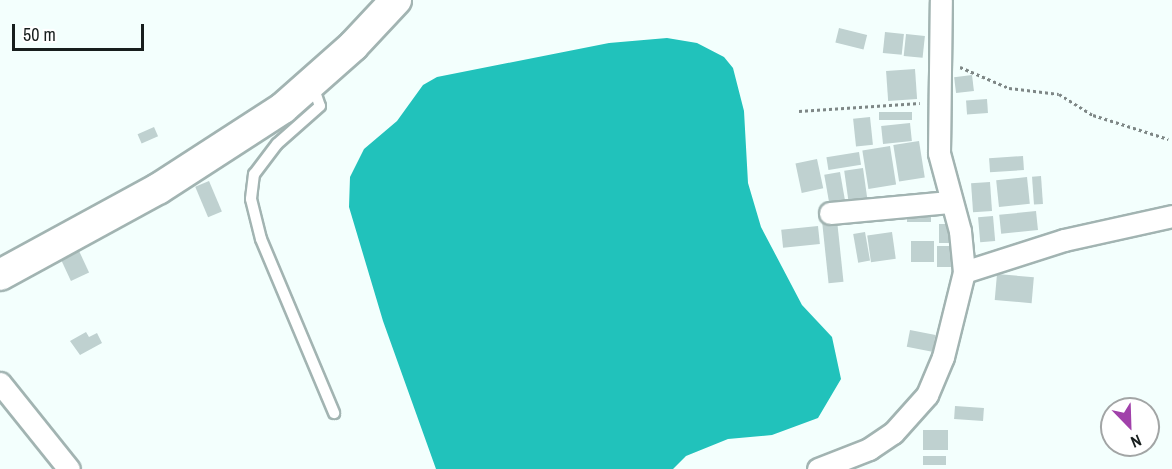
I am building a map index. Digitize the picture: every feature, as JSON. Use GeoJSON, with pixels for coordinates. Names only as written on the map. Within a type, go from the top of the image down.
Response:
{"type":"FeatureCollection","features":[{"type":"Feature","properties":{"kind":"street"},"geometry":{"type":"LineString","coordinates":[[0,275],[158,189],[254,128],[312,83],[396,0]]}},
{"type":"Feature","properties":{"kind":"street"},"geometry":{"type":"LineString","coordinates":[[818,469],[869,449],[893,433],[927,395],[940,368],[964,272],[960,231],[949,202],[939,153],[941,0]]}},
{"type":"Feature","properties":{"kind":"street"},"geometry":{"type":"LineString","coordinates":[[830,213],[949,202]]}},
{"type":"Feature","properties":{"kind":"street"},"geometry":{"type":"LineString","coordinates":[[964,272],[1064,240],[1172,216]]}},
{"type":"Feature","properties":{"kind":"street"},"geometry":{"type":"LineString","coordinates":[[0,382],[69,469]]}},
{"type":"Feature","properties":{"kind":"lane"},"geometry":{"type":"LineString","coordinates":[[312,83],[320,106],[277,144],[254,174],[251,199],[261,239],[334,413]]}},
{"type":"Feature","properties":{"kind":"path"},"geometry":{"type":"LineString","coordinates":[[942,60],[1009,88],[1059,94],[1093,115],[1168,139]]}},
{"type":"Feature","properties":{"kind":"path"},"geometry":{"type":"LineString","coordinates":[[799,111],[939,102]]}},
{"type":"Feature","properties":{"kind":"water"},"geometry":{"type":"Polygon","coordinates":[[[667,38],[697,43],[724,57],[733,68],[744,111],[748,183],[761,227],[802,305],[832,337],[841,379],[818,418],[772,435],[728,439],[686,456],[673,469],[436,469],[383,321],[349,207],[350,177],[364,149],[397,121],[423,85],[437,77],[609,43],[667,38]]]}},
{"type":"Feature","properties":{"kind":"building"},"geometry":{"type":"Polygon","coordinates":[[[839,28],[867,35],[864,50],[835,43],[839,28]]]}},
{"type":"Feature","properties":{"kind":"building"},"geometry":{"type":"Polygon","coordinates":[[[885,32],[904,34],[902,55],[883,53],[885,32]]]}},
{"type":"Feature","properties":{"kind":"building"},"geometry":{"type":"Polygon","coordinates":[[[906,34],[925,36],[923,58],[904,56],[906,34]]]}},
{"type":"Feature","properties":{"kind":"building"},"geometry":{"type":"Polygon","coordinates":[[[915,69],[917,99],[888,101],[886,71],[915,69]]]}},
{"type":"Feature","properties":{"kind":"building"},"geometry":{"type":"Polygon","coordinates":[[[972,75],[974,91],[956,93],[954,77],[972,75]]]}},
{"type":"Feature","properties":{"kind":"building"},"geometry":{"type":"Polygon","coordinates":[[[987,99],[988,113],[967,114],[966,100],[987,99]]]}},
{"type":"Feature","properties":{"kind":"building"},"geometry":{"type":"Polygon","coordinates":[[[879,112],[912,112],[912,120],[879,120],[879,112]]]}},
{"type":"Feature","properties":{"kind":"building"},"geometry":{"type":"Polygon","coordinates":[[[870,117],[873,145],[856,147],[853,119],[870,117]]]}},
{"type":"Feature","properties":{"kind":"building"},"geometry":{"type":"Polygon","coordinates":[[[910,123],[912,141],[883,144],[881,126],[910,123]]]}},
{"type":"Feature","properties":{"kind":"building"},"geometry":{"type":"Polygon","coordinates":[[[154,127],[158,136],[142,143],[138,134],[154,127]]]}},
{"type":"Feature","properties":{"kind":"building"},"geometry":{"type":"Polygon","coordinates":[[[919,141],[925,178],[899,182],[893,145],[919,141]]]}},
{"type":"Feature","properties":{"kind":"building"},"geometry":{"type":"Polygon","coordinates":[[[890,146],[896,185],[868,189],[862,150],[890,146]]]}},
{"type":"Feature","properties":{"kind":"building"},"geometry":{"type":"Polygon","coordinates":[[[859,152],[861,165],[828,170],[826,157],[859,152]]]}},
{"type":"Feature","properties":{"kind":"building"},"geometry":{"type":"Polygon","coordinates":[[[1023,156],[1024,170],[990,172],[989,158],[1023,156]]]}},
{"type":"Feature","properties":{"kind":"building"},"geometry":{"type":"Polygon","coordinates":[[[817,159],[823,188],[802,193],[795,164],[817,159]]]}},
{"type":"Feature","properties":{"kind":"building"},"geometry":{"type":"Polygon","coordinates":[[[863,168],[868,202],[849,204],[844,171],[863,168]]]}},
{"type":"Feature","properties":{"kind":"building"},"geometry":{"type":"Polygon","coordinates":[[[840,172],[846,205],[830,208],[824,175],[840,172]]]}},
{"type":"Feature","properties":{"kind":"building"},"geometry":{"type":"Polygon","coordinates":[[[1041,176],[1043,204],[1034,205],[1032,177],[1041,176]]]}},
{"type":"Feature","properties":{"kind":"building"},"geometry":{"type":"Polygon","coordinates":[[[1027,177],[1030,204],[999,207],[996,180],[1027,177]]]}},
{"type":"Feature","properties":{"kind":"building"},"geometry":{"type":"Polygon","coordinates":[[[209,181],[222,211],[208,217],[195,187],[209,181]]]}},
{"type":"Feature","properties":{"kind":"building"},"geometry":{"type":"Polygon","coordinates":[[[990,182],[992,211],[973,212],[971,183],[990,182]]]}},
{"type":"Feature","properties":{"kind":"building"},"geometry":{"type":"Polygon","coordinates":[[[907,208],[931,208],[931,222],[907,222],[907,208]]]}},
{"type":"Feature","properties":{"kind":"building"},"geometry":{"type":"Polygon","coordinates":[[[1036,211],[1038,230],[1001,234],[999,215],[1036,211]]]}},
{"type":"Feature","properties":{"kind":"building"},"geometry":{"type":"Polygon","coordinates":[[[993,216],[995,241],[980,242],[978,217],[993,216]]]}},
{"type":"Feature","properties":{"kind":"building"},"geometry":{"type":"Polygon","coordinates":[[[837,220],[843,282],[829,283],[822,222],[837,220]]]}},
{"type":"Feature","properties":{"kind":"building"},"geometry":{"type":"Polygon","coordinates":[[[939,224],[953,224],[953,243],[939,243],[939,224]]]}},
{"type":"Feature","properties":{"kind":"building"},"geometry":{"type":"Polygon","coordinates":[[[818,226],[820,244],[783,248],[781,230],[818,226]]]}},
{"type":"Feature","properties":{"kind":"building"},"geometry":{"type":"Polygon","coordinates":[[[865,232],[870,261],[858,263],[853,234],[865,232]]]}},
{"type":"Feature","properties":{"kind":"building"},"geometry":{"type":"Polygon","coordinates":[[[892,232],[896,259],[871,262],[867,235],[892,232]]]}},
{"type":"Feature","properties":{"kind":"building"},"geometry":{"type":"Polygon","coordinates":[[[73,238],[89,272],[71,281],[55,246],[73,238]]]}},
{"type":"Feature","properties":{"kind":"building"},"geometry":{"type":"Polygon","coordinates":[[[911,241],[934,241],[934,262],[911,262],[911,241]]]}},
{"type":"Feature","properties":{"kind":"building"},"geometry":{"type":"Polygon","coordinates":[[[937,246],[954,246],[954,267],[937,267],[937,246]]]}},
{"type":"Feature","properties":{"kind":"building"},"geometry":{"type":"Polygon","coordinates":[[[997,274],[1034,277],[1032,303],[995,300],[997,274]]]}},
{"type":"Feature","properties":{"kind":"building"},"geometry":{"type":"Polygon","coordinates":[[[910,330],[936,335],[932,352],[907,347],[910,330]]]}},
{"type":"Feature","properties":{"kind":"building"},"geometry":{"type":"Polygon","coordinates":[[[86,332],[89,337],[97,333],[102,343],[80,355],[70,341],[86,332]]]}},
{"type":"Feature","properties":{"kind":"building"},"geometry":{"type":"Polygon","coordinates":[[[955,406],[984,408],[983,421],[954,419],[955,406]]]}},
{"type":"Feature","properties":{"kind":"building"},"geometry":{"type":"Polygon","coordinates":[[[923,430],[948,430],[948,450],[923,450],[923,430]]]}},
{"type":"Feature","properties":{"kind":"building"},"geometry":{"type":"Polygon","coordinates":[[[923,456],[946,456],[946,465],[923,465],[923,456]]]}}]}
